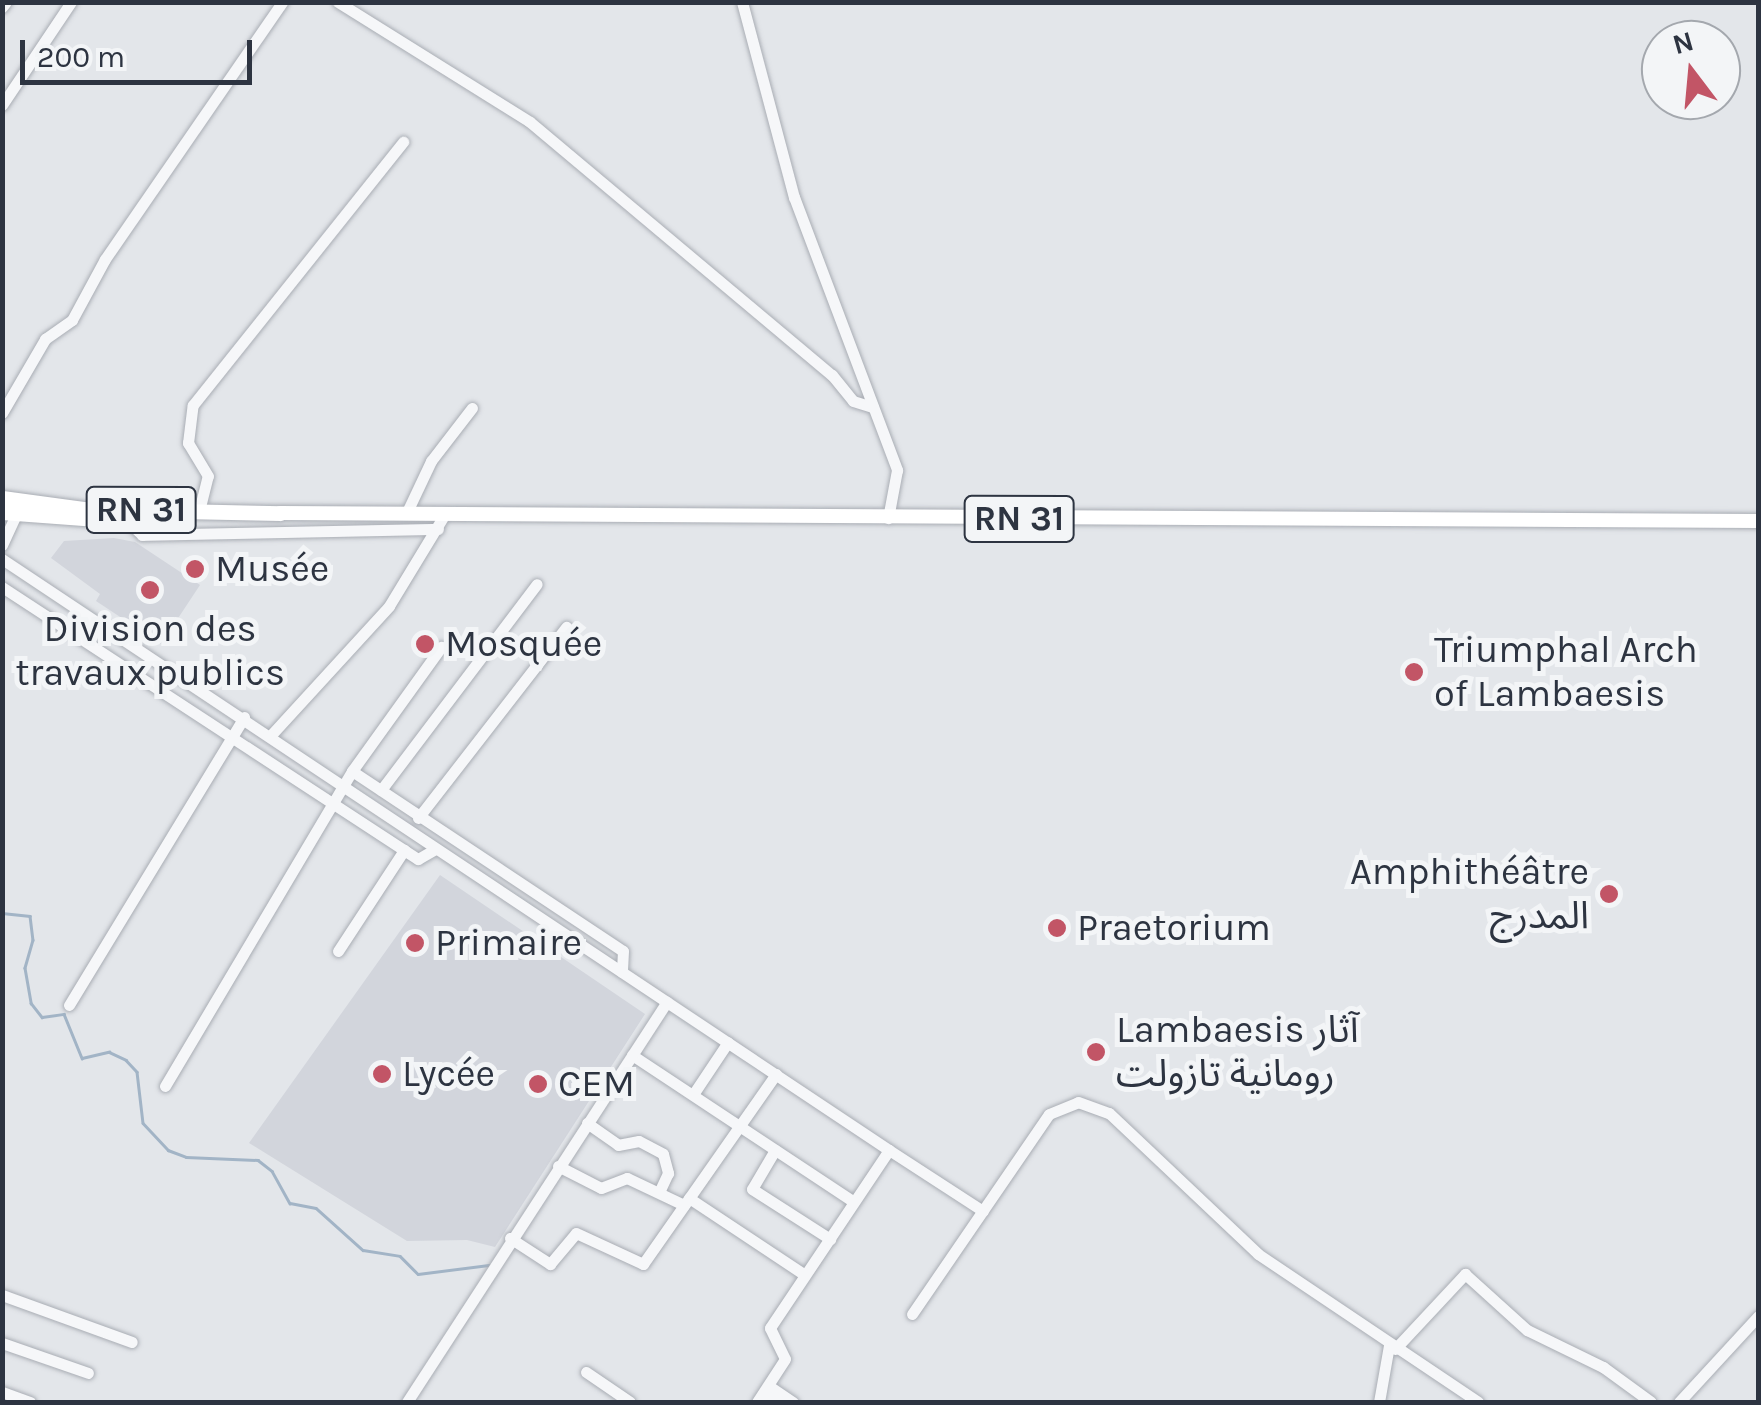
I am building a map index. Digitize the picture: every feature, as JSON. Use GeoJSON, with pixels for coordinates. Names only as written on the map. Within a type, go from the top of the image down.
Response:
{"type":"FeatureCollection","features":[{"type":"Feature","properties":{"kind":"highway","name":"RN 31"},"geometry":{"type":"LineString","coordinates":[[2,498],[14,509],[124,518],[280,513]]}},
{"type":"Feature","properties":{"kind":"highway","name":"RN 31"},"geometry":{"type":"LineString","coordinates":[[14,509],[280,513]]}},
{"type":"Feature","properties":{"kind":"main road","name":"RN 31"},"geometry":{"type":"LineString","coordinates":[[280,513],[1758,521]]}},
{"type":"Feature","properties":{"kind":"street"},"geometry":{"type":"LineString","coordinates":[[2,105],[70,2]]}},
{"type":"Feature","properties":{"kind":"street"},"geometry":{"type":"LineString","coordinates":[[2,412],[46,339],[72,320],[105,259],[282,2]]}},
{"type":"Feature","properties":{"kind":"street"},"geometry":{"type":"LineString","coordinates":[[338,2],[530,122],[832,375],[852,401],[873,407]]}},
{"type":"Feature","properties":{"kind":"street"},"geometry":{"type":"LineString","coordinates":[[742,2],[794,197],[898,478],[888,518]]}},
{"type":"Feature","properties":{"kind":"street"},"geometry":{"type":"LineString","coordinates":[[199,511],[208,476],[188,443],[193,406],[403,142]]}},
{"type":"Feature","properties":{"kind":"street"},"geometry":{"type":"LineString","coordinates":[[406,514],[444,440],[472,408]]}},
{"type":"Feature","properties":{"kind":"street"},"geometry":{"type":"LineString","coordinates":[[2,544],[14,509]]}},
{"type":"Feature","properties":{"kind":"street"},"geometry":{"type":"LineString","coordinates":[[271,735],[389,606],[445,514]]}},
{"type":"Feature","properties":{"kind":"street"},"geometry":{"type":"LineString","coordinates":[[124,518],[142,534],[438,529]]}},
{"type":"Feature","properties":{"kind":"street"},"geometry":{"type":"LineString","coordinates":[[2,560],[983,1210]]}},
{"type":"Feature","properties":{"kind":"street"},"geometry":{"type":"LineString","coordinates":[[20,571],[4,590],[334,799],[418,859],[435,849]]}},
{"type":"Feature","properties":{"kind":"street"},"geometry":{"type":"LineString","coordinates":[[380,790],[536,584]]}},
{"type":"Feature","properties":{"kind":"street"},"geometry":{"type":"LineString","coordinates":[[418,818],[566,627]]}},
{"type":"Feature","properties":{"kind":"street"},"geometry":{"type":"LineString","coordinates":[[165,1086],[342,786],[441,647]]}},
{"type":"Feature","properties":{"kind":"street"},"geometry":{"type":"LineString","coordinates":[[69,1005],[244,717]]}},
{"type":"Feature","properties":{"kind":"street"},"geometry":{"type":"LineString","coordinates":[[352,771],[624,951],[622,972]]}},
{"type":"Feature","properties":{"kind":"street"},"geometry":{"type":"LineString","coordinates":[[338,951],[404,850]]}},
{"type":"Feature","properties":{"kind":"street"},"geometry":{"type":"LineString","coordinates":[[407,1402],[510,1238],[667,1002]]}},
{"type":"Feature","properties":{"kind":"street"},"geometry":{"type":"LineString","coordinates":[[694,1094],[728,1042]]}},
{"type":"Feature","properties":{"kind":"street"},"geometry":{"type":"LineString","coordinates":[[632,1055],[854,1202]]}},
{"type":"Feature","properties":{"kind":"street"},"geometry":{"type":"LineString","coordinates":[[510,1238],[552,1264],[576,1234],[640,1265],[776,1074]]}},
{"type":"Feature","properties":{"kind":"street"},"geometry":{"type":"LineString","coordinates":[[912,1314],[1048,1114],[1078,1102],[1096,1107],[1258,1254],[1478,1402]]}},
{"type":"Feature","properties":{"kind":"street"},"geometry":{"type":"LineString","coordinates":[[587,1124],[618,1144],[639,1140],[663,1154],[668,1173],[659,1192]]}},
{"type":"Feature","properties":{"kind":"street"},"geometry":{"type":"LineString","coordinates":[[775,1150],[752,1189],[830,1239]]}},
{"type":"Feature","properties":{"kind":"street"},"geometry":{"type":"LineString","coordinates":[[763,1394],[785,1359],[769,1331],[889,1150]]}},
{"type":"Feature","properties":{"kind":"street"},"geometry":{"type":"LineString","coordinates":[[558,1166],[598,1188],[620,1176],[686,1201],[806,1275]]}},
{"type":"Feature","properties":{"kind":"street"},"geometry":{"type":"LineString","coordinates":[[1379,1402],[1392,1347],[1465,1274],[1527,1330],[1604,1367],[1651,1402]]}},
{"type":"Feature","properties":{"kind":"street"},"geometry":{"type":"LineString","coordinates":[[2,1295],[132,1342]]}},
{"type":"Feature","properties":{"kind":"street"},"geometry":{"type":"LineString","coordinates":[[1679,1402],[1758,1316]]}},
{"type":"Feature","properties":{"kind":"street"},"geometry":{"type":"LineString","coordinates":[[2,1342],[88,1374]]}},
{"type":"Feature","properties":{"kind":"street"},"geometry":{"type":"LineString","coordinates":[[586,1372],[630,1402]]}},
{"type":"Feature","properties":{"kind":"street"},"geometry":{"type":"LineString","coordinates":[[2,1392],[30,1402]]}},
{"type":"Feature","properties":{"kind":"street"},"geometry":{"type":"LineString","coordinates":[[763,1394],[777,1402]]}},
{"type":"Feature","properties":{"kind":"street"},"geometry":{"type":"LineString","coordinates":[[763,1394],[793,1402]]}},
{"type":"Feature","properties":{"kind":"shaded area","name":"Division des travaux publics"},"geometry":{"type":"Polygon","coordinates":[[[114,538],[135,542],[200,585],[161,644],[96,601],[100,594],[51,558],[64,541],[114,538]]]}},
{"type":"Feature","properties":{"kind":"shaded area"},"geometry":{"type":"Polygon","coordinates":[[[440,875],[645,1014],[495,1247],[467,1240],[407,1241],[249,1143],[440,875]]]}},
{"type":"Feature","properties":{"kind":"waterway"},"geometry":{"type":"LineString","coordinates":[[2,913],[30,916],[33,940],[25,968],[31,1003],[42,1017],[64,1014],[82,1058],[109,1052],[126,1060],[137,1072],[143,1123],[168,1150],[186,1157],[258,1160],[272,1171],[290,1203],[316,1208],[363,1250],[400,1256],[418,1274],[488,1265]]}},
{"type":"Feature","properties":{"kind":"place","name":"Musée"},"geometry":{"type":"Point","coordinates":[195,569]}},
{"type":"Feature","properties":{"kind":"place","name":"Division des travaux publics"},"geometry":{"type":"Point","coordinates":[150,590]}},
{"type":"Feature","properties":{"kind":"place","name":"Mosquée"},"geometry":{"type":"Point","coordinates":[425,644]}},
{"type":"Feature","properties":{"kind":"place","name":"Triumphal Arch of Lambaesis"},"geometry":{"type":"Point","coordinates":[1414,672]}},
{"type":"Feature","properties":{"kind":"place","name":"Amphithéâtre المدرج"},"geometry":{"type":"Point","coordinates":[1609,894]}},
{"type":"Feature","properties":{"kind":"place","name":"Praetorium"},"geometry":{"type":"Point","coordinates":[1057,928]}},
{"type":"Feature","properties":{"kind":"place","name":"Primaire"},"geometry":{"type":"Point","coordinates":[415,943]}},
{"type":"Feature","properties":{"kind":"place","name":"Lambaesis آثار رومانية تازولت"},"geometry":{"type":"Point","coordinates":[1096,1052]}},
{"type":"Feature","properties":{"kind":"place","name":"Lycée"},"geometry":{"type":"Point","coordinates":[382,1074]}},
{"type":"Feature","properties":{"kind":"place","name":"CEM"},"geometry":{"type":"Point","coordinates":[538,1084]}}]}
